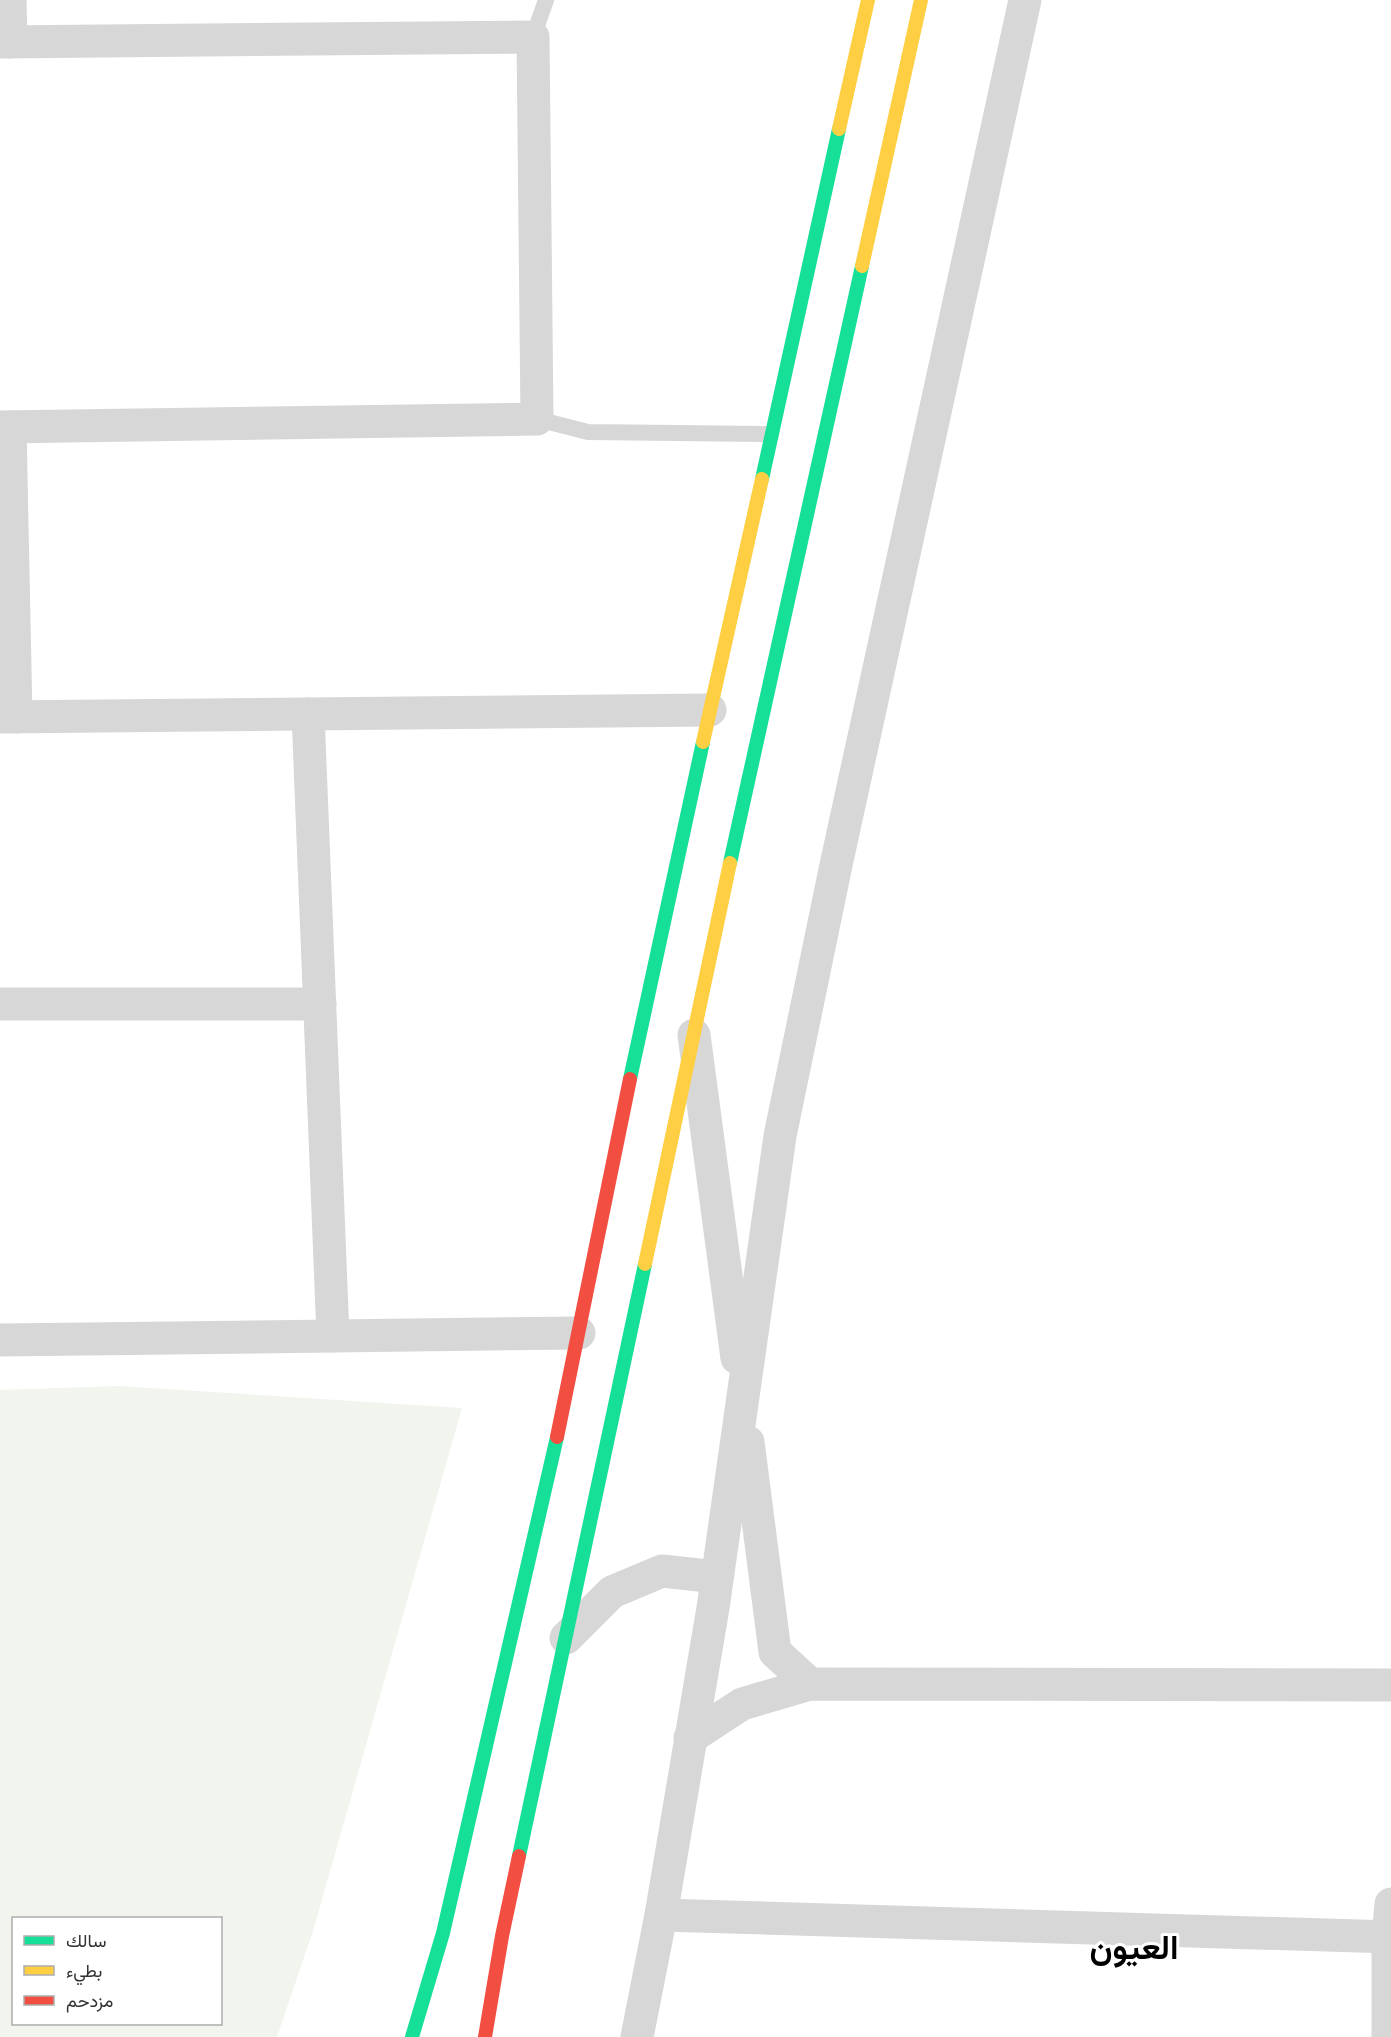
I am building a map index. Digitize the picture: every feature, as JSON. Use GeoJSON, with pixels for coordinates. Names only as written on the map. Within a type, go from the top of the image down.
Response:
{"type":"FeatureCollection","features":[{"type":"Feature","properties":{"kind":"main road"},"geometry":{"type":"LineString","coordinates":[[412,2037],[443,1933],[563,1413],[645,999],[868,0]]}},
{"type":"Feature","properties":{"kind":"main road"},"geometry":{"type":"LineString","coordinates":[[485,2037],[502,1936],[693,1029],[921,0]]}},
{"type":"Feature","properties":{"kind":"street"},"geometry":{"type":"LineString","coordinates":[[10,0],[5,42],[532,37],[537,419],[5,427],[8,717],[710,710]]}},
{"type":"Feature","properties":{"kind":"street"},"geometry":{"type":"LineString","coordinates":[[637,2037],[717,1577],[780,1136],[836,865],[1025,0]]}},
{"type":"Feature","properties":{"kind":"street"},"geometry":{"type":"LineString","coordinates":[[309,714],[333,1336]]}},
{"type":"Feature","properties":{"kind":"street"},"geometry":{"type":"LineString","coordinates":[[0,1004],[320,1004]]}},
{"type":"Feature","properties":{"kind":"street"},"geometry":{"type":"LineString","coordinates":[[693,1029],[775,1652],[810,1684]]}},
{"type":"Feature","properties":{"kind":"street"},"geometry":{"type":"LineString","coordinates":[[0,1340],[579,1332]]}},
{"type":"Feature","properties":{"kind":"street"},"geometry":{"type":"LineString","coordinates":[[566,1638],[612,1592],[662,1571],[717,1577]]}},
{"type":"Feature","properties":{"kind":"street"},"geometry":{"type":"LineString","coordinates":[[690,1738],[742,1704],[810,1684],[1391,1685]]}},
{"type":"Feature","properties":{"kind":"street"},"geometry":{"type":"LineString","coordinates":[[1388,2037],[1391,1904]]}},
{"type":"Feature","properties":{"kind":"street"},"geometry":{"type":"LineString","coordinates":[[660,1915],[1389,1937]]}},
{"type":"Feature","properties":{"kind":"lane"},"geometry":{"type":"LineString","coordinates":[[532,37],[546,0]]}},
{"type":"Feature","properties":{"kind":"lane"},"geometry":{"type":"LineString","coordinates":[[537,419],[588,432],[771,434]]}},
{"type":"Feature","properties":{"kind":"shaded area"},"geometry":{"type":"Polygon","coordinates":[[[119,1386],[462,1408],[313,1931],[277,2037],[0,2037],[0,1390],[119,1386]]]}},
{"type":"Feature","properties":{"kind":"traffic: fast"},"geometry":{"type":"LineString","coordinates":[[762,479],[839,129]]}},
{"type":"Feature","properties":{"kind":"traffic: fast"},"geometry":{"type":"LineString","coordinates":[[730,863],[862,266]]}},
{"type":"Feature","properties":{"kind":"traffic: fast"},"geometry":{"type":"LineString","coordinates":[[630,1079],[703,742]]}},
{"type":"Feature","properties":{"kind":"traffic: fast"},"geometry":{"type":"LineString","coordinates":[[519,1856],[645,1264]]}},
{"type":"Feature","properties":{"kind":"traffic: fast"},"geometry":{"type":"LineString","coordinates":[[412,2037],[443,1933],[557,1437]]}},
{"type":"Feature","properties":{"kind":"traffic: slow"},"geometry":{"type":"LineString","coordinates":[[839,129],[868,0]]}},
{"type":"Feature","properties":{"kind":"traffic: slow"},"geometry":{"type":"LineString","coordinates":[[862,266],[921,0]]}},
{"type":"Feature","properties":{"kind":"traffic: slow"},"geometry":{"type":"LineString","coordinates":[[703,742],[762,479]]}},
{"type":"Feature","properties":{"kind":"traffic: slow"},"geometry":{"type":"LineString","coordinates":[[645,1264],[730,863]]}},
{"type":"Feature","properties":{"kind":"traffic: jam"},"geometry":{"type":"LineString","coordinates":[[557,1437],[630,1079]]}},
{"type":"Feature","properties":{"kind":"traffic: jam"},"geometry":{"type":"LineString","coordinates":[[485,2037],[502,1936],[519,1856]]}},
{"type":"Feature","properties":{"kind":"district","name":"العيون"},"geometry":{"type":"Point","coordinates":[1134,1946]}}]}
